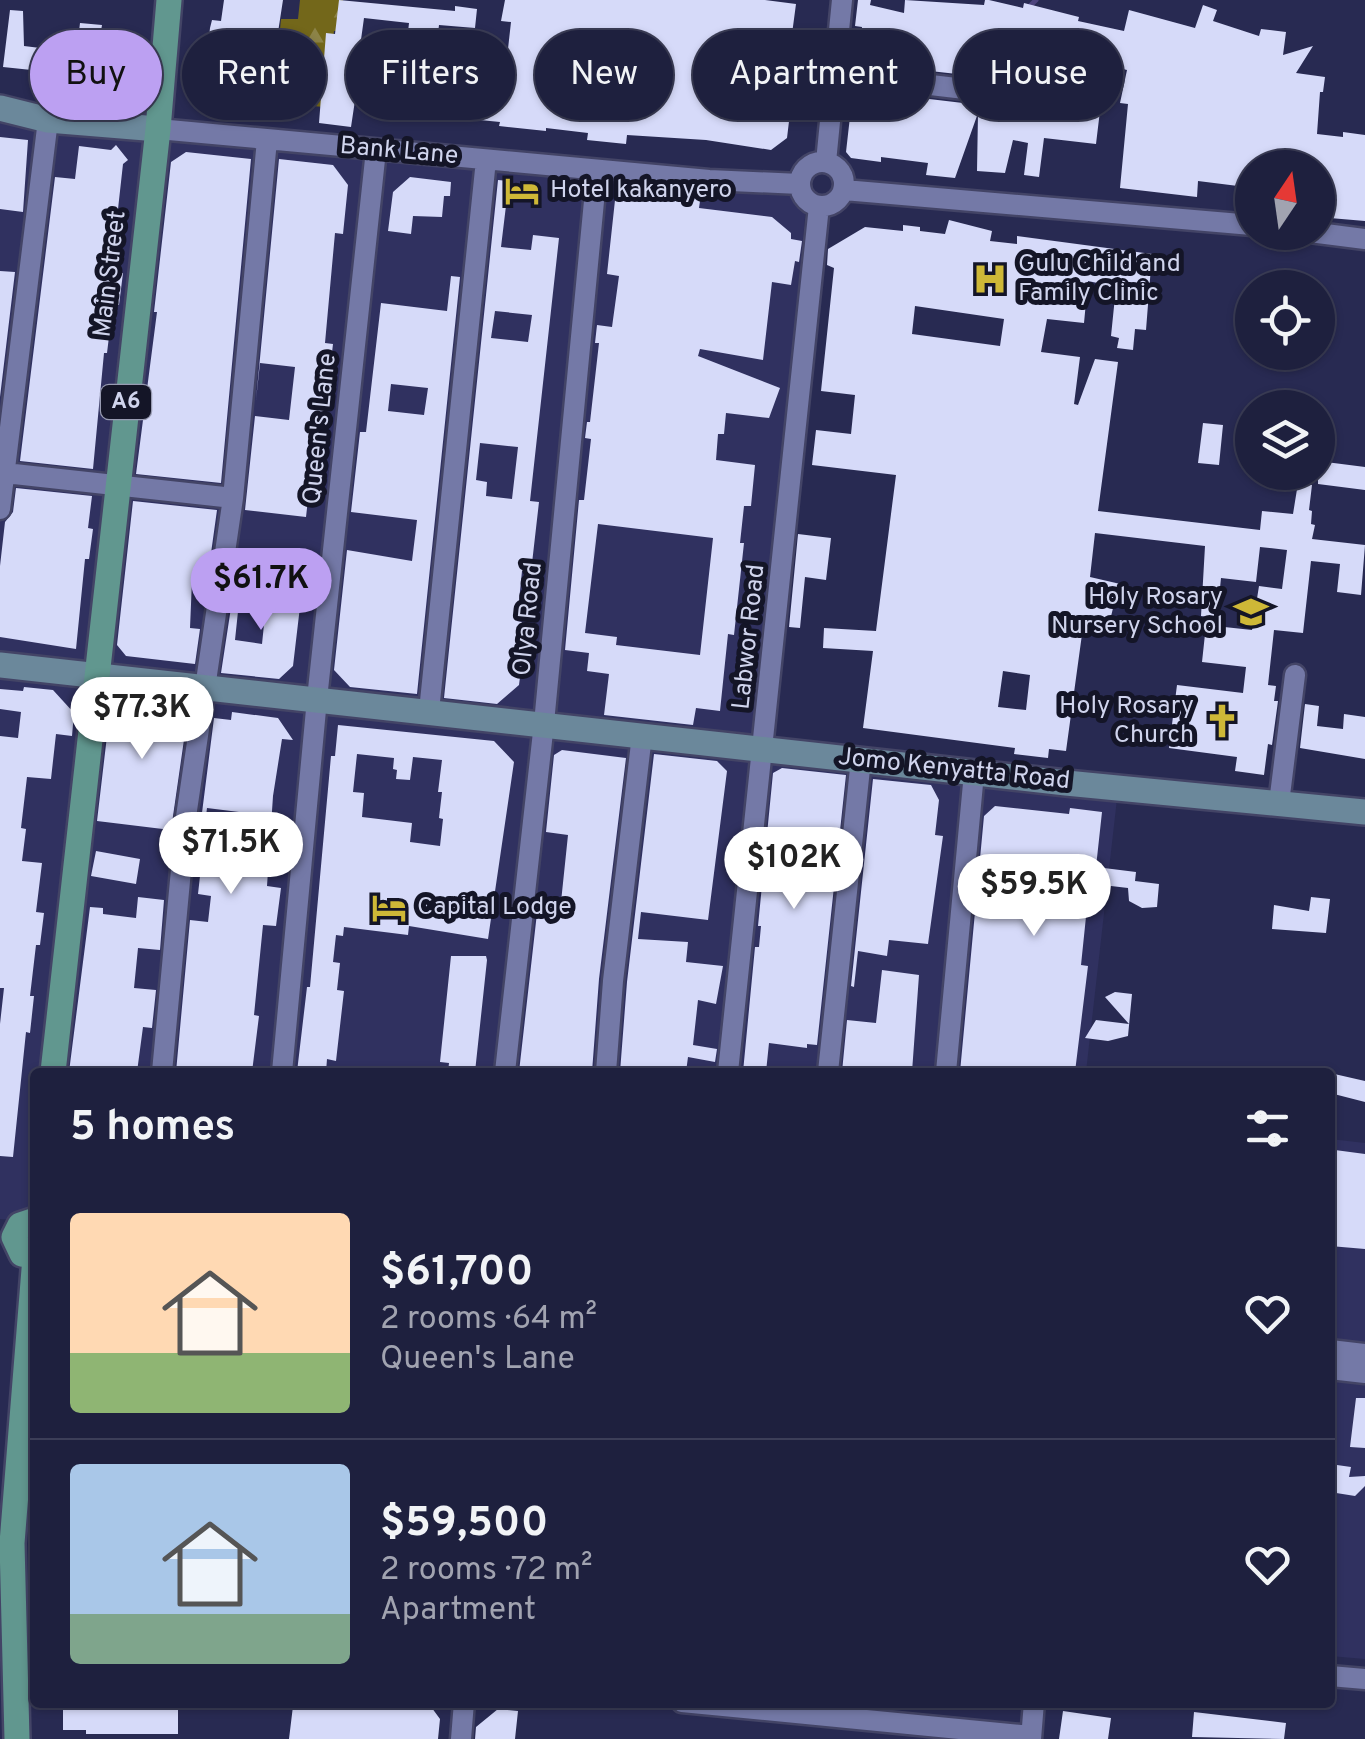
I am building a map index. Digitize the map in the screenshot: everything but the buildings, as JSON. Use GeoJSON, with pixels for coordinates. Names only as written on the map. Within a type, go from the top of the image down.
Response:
{"type":"FeatureCollection","features":[{"type":"Feature","properties":{"kind":"main road","name":"Main Street"},"geometry":{"type":"LineString","coordinates":[[98,676],[169,0]]}},
{"type":"Feature","properties":{"kind":"main road","name":"Bank Lane"},"geometry":{"type":"LineString","coordinates":[[0,108],[30,116]]}},
{"type":"Feature","properties":{"kind":"main road","name":"Bank Lane"},"geometry":{"type":"LineString","coordinates":[[48,120],[158,130]]}},
{"type":"Feature","properties":{"kind":"main road","name":"Jomo Kenyatta Road"},"geometry":{"type":"LineString","coordinates":[[0,664],[974,773],[1365,812]]}},
{"type":"Feature","properties":{"kind":"main road","name":"A6"},"geometry":{"type":"LineString","coordinates":[[53,1068],[98,676]]}},
{"type":"Feature","properties":{"kind":"main road"},"geometry":{"type":"LineString","coordinates":[[30,1222],[7,1236],[22,1254],[30,1256]]}},
{"type":"Feature","properties":{"kind":"main road"},"geometry":{"type":"LineString","coordinates":[[17,1739],[12,1543],[27,1451],[30,1378]]}},
{"type":"Feature","properties":{"kind":"street"},"geometry":{"type":"LineString","coordinates":[[840,30],[842,0]]}},
{"type":"Feature","properties":{"kind":"street"},"geometry":{"type":"LineString","coordinates":[[0,509],[48,120]]}},
{"type":"Feature","properties":{"kind":"street"},"geometry":{"type":"LineString","coordinates":[[826,162],[831,120]]}},
{"type":"Feature","properties":{"kind":"street","name":"Bank Lane"},"geometry":{"type":"LineString","coordinates":[[158,130],[597,170],[800,184]]}},
{"type":"Feature","properties":{"kind":"street"},"geometry":{"type":"LineString","coordinates":[[162,1068],[186,818],[233,498],[267,140]]}},
{"type":"Feature","properties":{"kind":"street","name":"Queen's Lane"},"geometry":{"type":"LineString","coordinates":[[282,1068],[376,150]]}},
{"type":"Feature","properties":{"kind":"street"},"geometry":{"type":"LineString","coordinates":[[430,711],[486,160]]}},
{"type":"Feature","properties":{"kind":"street"},"geometry":{"type":"LineString","coordinates":[[826,162],[842,174],[844,190],[835,203],[819,206],[806,198],[800,184],[806,169],[826,162]]}},
{"type":"Feature","properties":{"kind":"street","name":"Olya Road"},"geometry":{"type":"LineString","coordinates":[[505,1068],[544,723],[597,170]]}},
{"type":"Feature","properties":{"kind":"street"},"geometry":{"type":"LineString","coordinates":[[844,190],[1235,224]]}},
{"type":"Feature","properties":{"kind":"street","name":"Labwor Road"},"geometry":{"type":"LineString","coordinates":[[728,1068],[819,206]]}},
{"type":"Feature","properties":{"kind":"street"},"geometry":{"type":"LineString","coordinates":[[1335,235],[1365,239]]}},
{"type":"Feature","properties":{"kind":"street"},"geometry":{"type":"LineString","coordinates":[[5,472],[233,498]]}},
{"type":"Feature","properties":{"kind":"street"},"geometry":{"type":"LineString","coordinates":[[1279,803],[1295,676]]}},
{"type":"Feature","properties":{"kind":"street"},"geometry":{"type":"LineString","coordinates":[[606,1068],[642,734]]}},
{"type":"Feature","properties":{"kind":"street"},"geometry":{"type":"LineString","coordinates":[[828,1068],[861,760]]}},
{"type":"Feature","properties":{"kind":"street"},"geometry":{"type":"LineString","coordinates":[[946,1068],[974,773]]}},
{"type":"Feature","properties":{"kind":"street"},"geometry":{"type":"LineString","coordinates":[[1335,1351],[1365,1354]]}},
{"type":"Feature","properties":{"kind":"street"},"geometry":{"type":"LineString","coordinates":[[1335,1370],[1365,1373]]}},
{"type":"Feature","properties":{"kind":"street"},"geometry":{"type":"LineString","coordinates":[[1335,1676],[1365,1679]]}},
{"type":"Feature","properties":{"kind":"street"},"geometry":{"type":"LineString","coordinates":[[461,1739],[464,1708]]}},
{"type":"Feature","properties":{"kind":"street"},"geometry":{"type":"LineString","coordinates":[[742,1708],[1031,1737],[1033,1708]]}},
{"type":"Feature","properties":{"kind":"shaded area"},"geometry":{"type":"Polygon","coordinates":[[[0,122],[799,193],[806,207],[754,751],[1118,790],[1086,1068],[30,1068],[30,1222],[0,1219],[0,122]]]}},
{"type":"Feature","properties":{"kind":"shaded area"},"geometry":{"type":"Polygon","coordinates":[[[1335,1140],[1365,1143],[1365,1659],[1335,1656],[1335,1140]]]}},
{"type":"Feature","properties":{"kind":"green space"},"geometry":{"type":"Polygon","coordinates":[[[300,0],[343,0],[340,31],[334,31],[326,99],[326,30],[280,30],[281,19],[298,19],[300,0]]]}},
{"type":"Feature","properties":{"kind":"waterway"},"geometry":{"type":"LineString","coordinates":[[1027,9],[1036,0]]}},
{"type":"Feature","properties":{"kind":"place","name":"Hotel kakanyero"},"geometry":{"type":"Point","coordinates":[522,191]}},
{"type":"Feature","properties":{"kind":"place","name":"Gulu Child and Family Clinic"},"geometry":{"type":"Point","coordinates":[990,279]}},
{"type":"Feature","properties":{"kind":"place","name":"Holy Rosary Nursery School"},"geometry":{"type":"Point","coordinates":[1251,612]}},
{"type":"Feature","properties":{"kind":"place","name":"Holy Rosary Church"},"geometry":{"type":"Point","coordinates":[1222,721]}},
{"type":"Feature","properties":{"kind":"place","name":"Capital Lodge"},"geometry":{"type":"Point","coordinates":[389,908]}}]}
